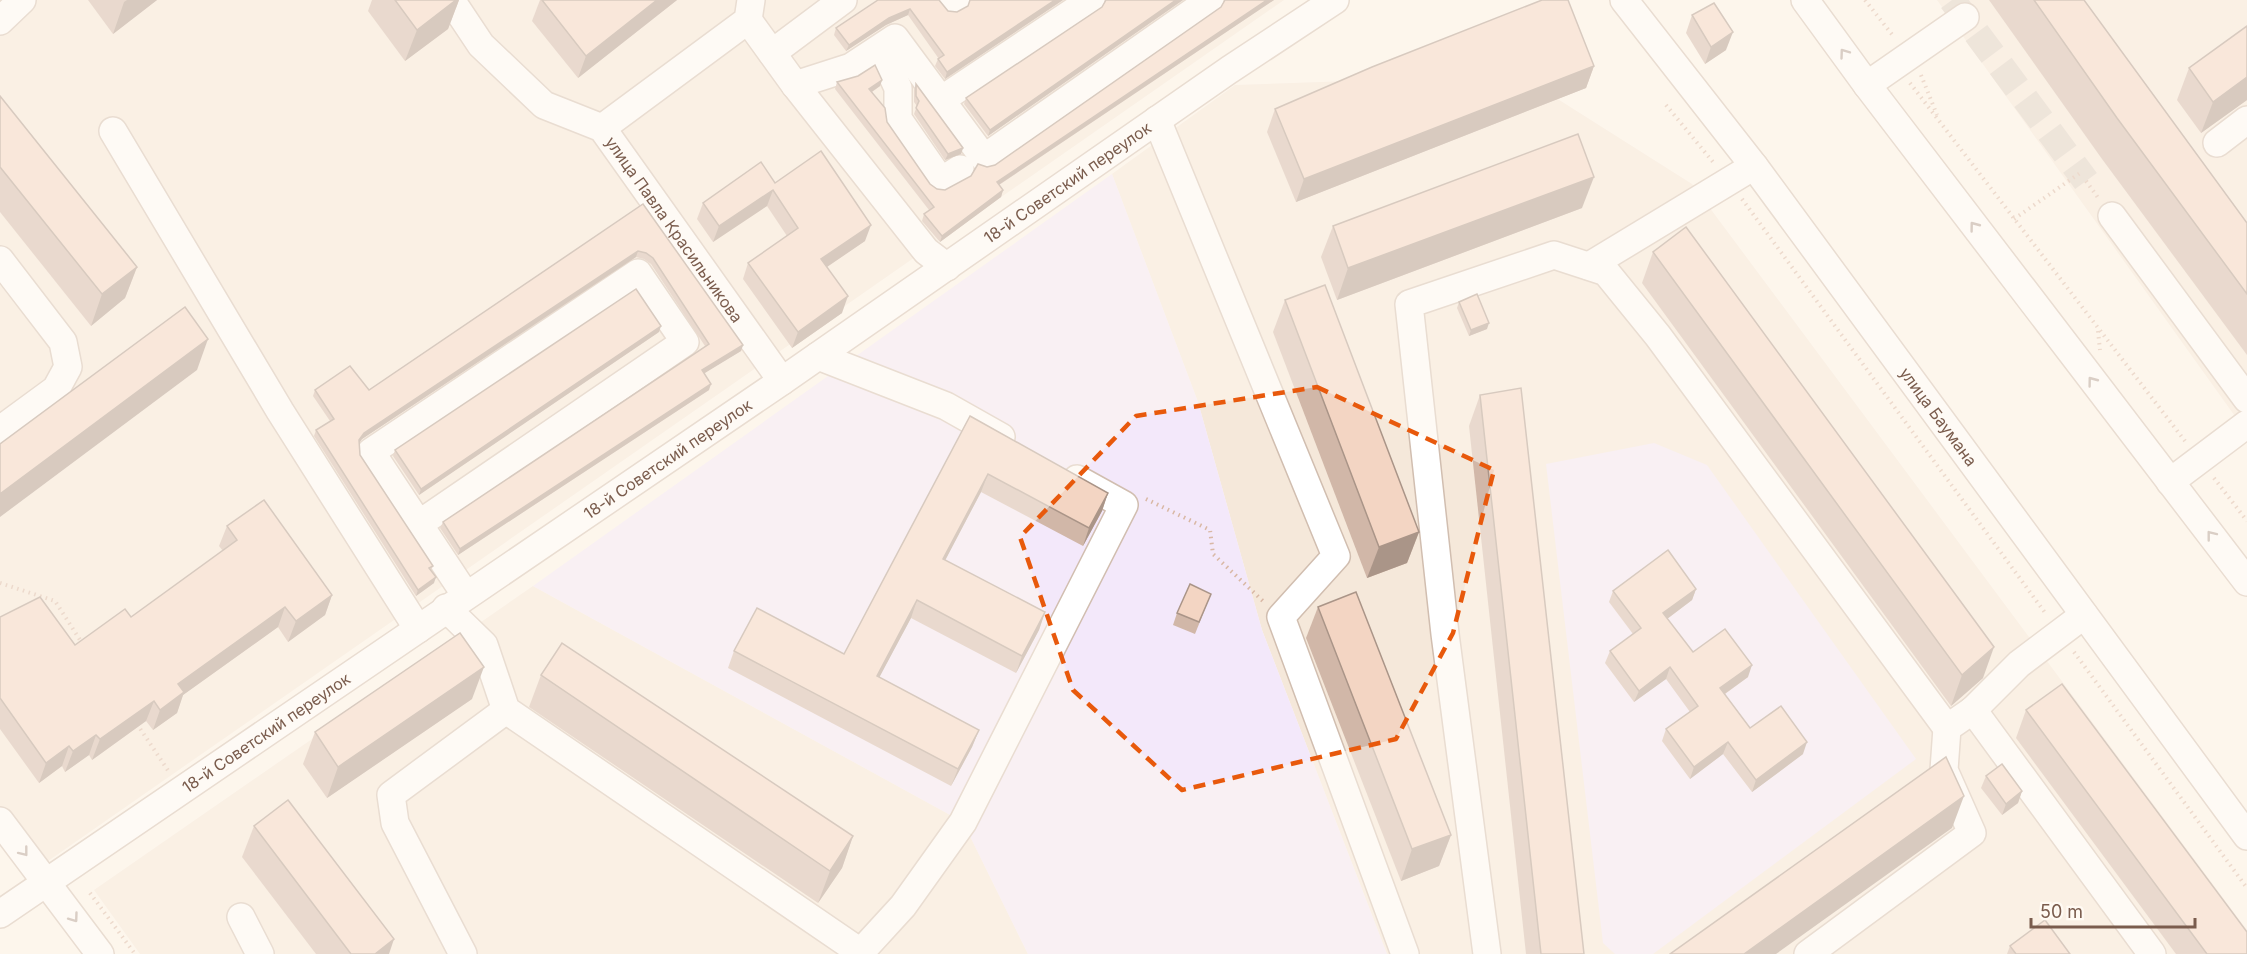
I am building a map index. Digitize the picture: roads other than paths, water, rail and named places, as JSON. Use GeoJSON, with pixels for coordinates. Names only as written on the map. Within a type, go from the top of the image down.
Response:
{"type":"FeatureCollection","features":[{"type":"Feature","properties":{"kind":"street"},"geometry":{"type":"LineString","coordinates":[[0,21],[22,0]]}},
{"type":"Feature","properties":{"kind":"street","name":"улица Павла Красильникова"},"geometry":{"type":"LineString","coordinates":[[451,0],[481,45],[544,105],[602,128],[782,381]]}},
{"type":"Feature","properties":{"kind":"street"},"geometry":{"type":"LineString","coordinates":[[772,52],[843,0]]}},
{"type":"Feature","properties":{"kind":"street"},"geometry":{"type":"LineString","coordinates":[[941,100],[1091,0]]}},
{"type":"Feature","properties":{"kind":"street"},"geometry":{"type":"LineString","coordinates":[[795,85],[851,67],[895,38],[984,158],[1210,0]]}},
{"type":"Feature","properties":{"kind":"street","name":"18-й Советский переулок"},"geometry":{"type":"LineString","coordinates":[[0,914],[456,601],[782,381],[1157,120],[1335,0]]}},
{"type":"Feature","properties":{"kind":"street","name":"улица Баумана"},"geometry":{"type":"LineString","coordinates":[[1624,0],[1754,166],[2247,836]]}},
{"type":"Feature","properties":{"kind":"street"},"geometry":{"type":"LineString","coordinates":[[1807,0],[1867,85],[2247,582]]}},
{"type":"Feature","properties":{"kind":"street"},"geometry":{"type":"LineString","coordinates":[[602,128],[750,10],[772,52],[795,85],[926,251],[947,267]]}},
{"type":"Feature","properties":{"kind":"street"},"geometry":{"type":"LineString","coordinates":[[1867,85],[1965,17]]}},
{"type":"Feature","properties":{"kind":"street"},"geometry":{"type":"LineString","coordinates":[[880,49],[898,88],[898,119],[941,181],[960,169]]}},
{"type":"Feature","properties":{"kind":"street"},"geometry":{"type":"LineString","coordinates":[[1157,120],[1336,556],[1281,617],[1405,954]]}},
{"type":"Feature","properties":{"kind":"street"},"geometry":{"type":"LineString","coordinates":[[2217,143],[2247,120]]}},
{"type":"Feature","properties":{"kind":"street"},"geometry":{"type":"LineString","coordinates":[[113,131],[280,411],[418,629]]}},
{"type":"Feature","properties":{"kind":"street"},"geometry":{"type":"LineString","coordinates":[[1589,266],[1754,166]]}},
{"type":"Feature","properties":{"kind":"street"},"geometry":{"type":"LineString","coordinates":[[2112,216],[2247,399]]}},
{"type":"Feature","properties":{"kind":"street"},"geometry":{"type":"LineString","coordinates":[[1487,954],[1445,634],[1409,304],[1554,255],[1606,272],[1658,336],[1947,728],[1944,770],[1972,833],[1808,954]]}},
{"type":"Feature","properties":{"kind":"street"},"geometry":{"type":"LineString","coordinates":[[0,260],[63,342],[68,367],[56,388],[0,430]]}},
{"type":"Feature","properties":{"kind":"street"},"geometry":{"type":"LineString","coordinates":[[419,524],[685,342],[638,273],[371,452],[419,524],[456,601],[484,645],[506,710],[861,953],[903,906],[963,822],[1124,505],[1051,465]]}},
{"type":"Feature","properties":{"kind":"street"},"geometry":{"type":"LineString","coordinates":[[818,356],[946,406],[1020,447]]}},
{"type":"Feature","properties":{"kind":"street"},"geometry":{"type":"LineString","coordinates":[[2170,482],[2247,424]]}},
{"type":"Feature","properties":{"kind":"street"},"geometry":{"type":"LineString","coordinates":[[1947,728],[1973,710],[2019,664],[2084,615]]}},
{"type":"Feature","properties":{"kind":"street"},"geometry":{"type":"LineString","coordinates":[[463,954],[395,823],[391,795],[506,710]]}},
{"type":"Feature","properties":{"kind":"street"},"geometry":{"type":"LineString","coordinates":[[1973,710],[2152,954]]}},
{"type":"Feature","properties":{"kind":"street"},"geometry":{"type":"LineString","coordinates":[[0,821],[100,954]]}},
{"type":"Feature","properties":{"kind":"street"},"geometry":{"type":"LineString","coordinates":[[241,917],[260,954]]}},
{"type":"Feature","properties":{"kind":"tunnel"},"geometry":{"type":"LineString","coordinates":[[1952,0],[2086,181]]}}]}
